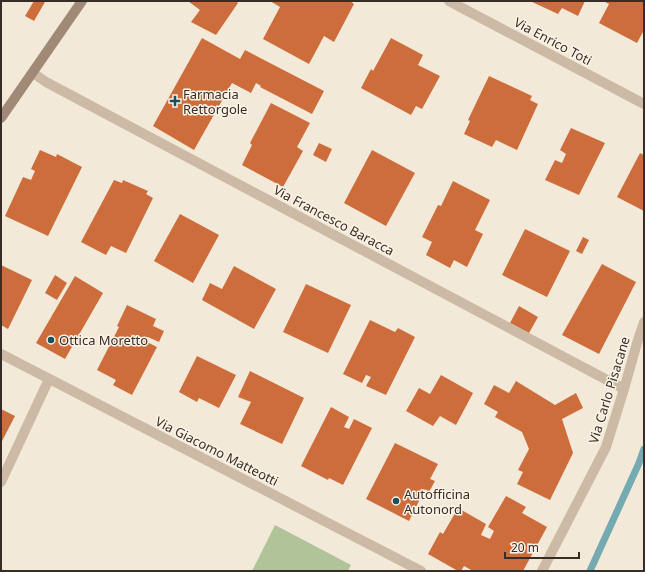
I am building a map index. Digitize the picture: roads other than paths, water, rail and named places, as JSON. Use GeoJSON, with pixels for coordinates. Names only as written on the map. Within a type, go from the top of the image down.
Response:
{"type":"FeatureCollection","features":[{"type":"Feature","properties":{"kind":"main road"},"geometry":{"type":"LineString","coordinates":[[1,118],[82,1]]}},
{"type":"Feature","properties":{"kind":"street","name":"Via Enrico Toti"},"geometry":{"type":"LineString","coordinates":[[449,1],[644,104]]}},
{"type":"Feature","properties":{"kind":"street","name":"Via Francesco Baracca"},"geometry":{"type":"LineString","coordinates":[[33,72],[46,82],[624,389]]}},
{"type":"Feature","properties":{"kind":"street","name":"Via Carlo Pisacane"},"geometry":{"type":"LineString","coordinates":[[542,571],[606,447],[644,322]]}},
{"type":"Feature","properties":{"kind":"street","name":"Via Giacomo Matteotti"},"geometry":{"type":"LineString","coordinates":[[1,354],[421,571]]}},
{"type":"Feature","properties":{"kind":"street"},"geometry":{"type":"LineString","coordinates":[[1,482],[49,380]]}},
{"type":"Feature","properties":{"kind":"waterway"},"geometry":{"type":"LineString","coordinates":[[590,571],[644,449]]}},
{"type":"Feature","properties":{"kind":"place","name":"Farmacia Rettorgole"},"geometry":{"type":"Point","coordinates":[175,101]}},
{"type":"Feature","properties":{"kind":"place","name":"Ottica Moretto"},"geometry":{"type":"Point","coordinates":[51,340]}},
{"type":"Feature","properties":{"kind":"place","name":"Autofficina Autonord"},"geometry":{"type":"Point","coordinates":[396,501]}}]}
